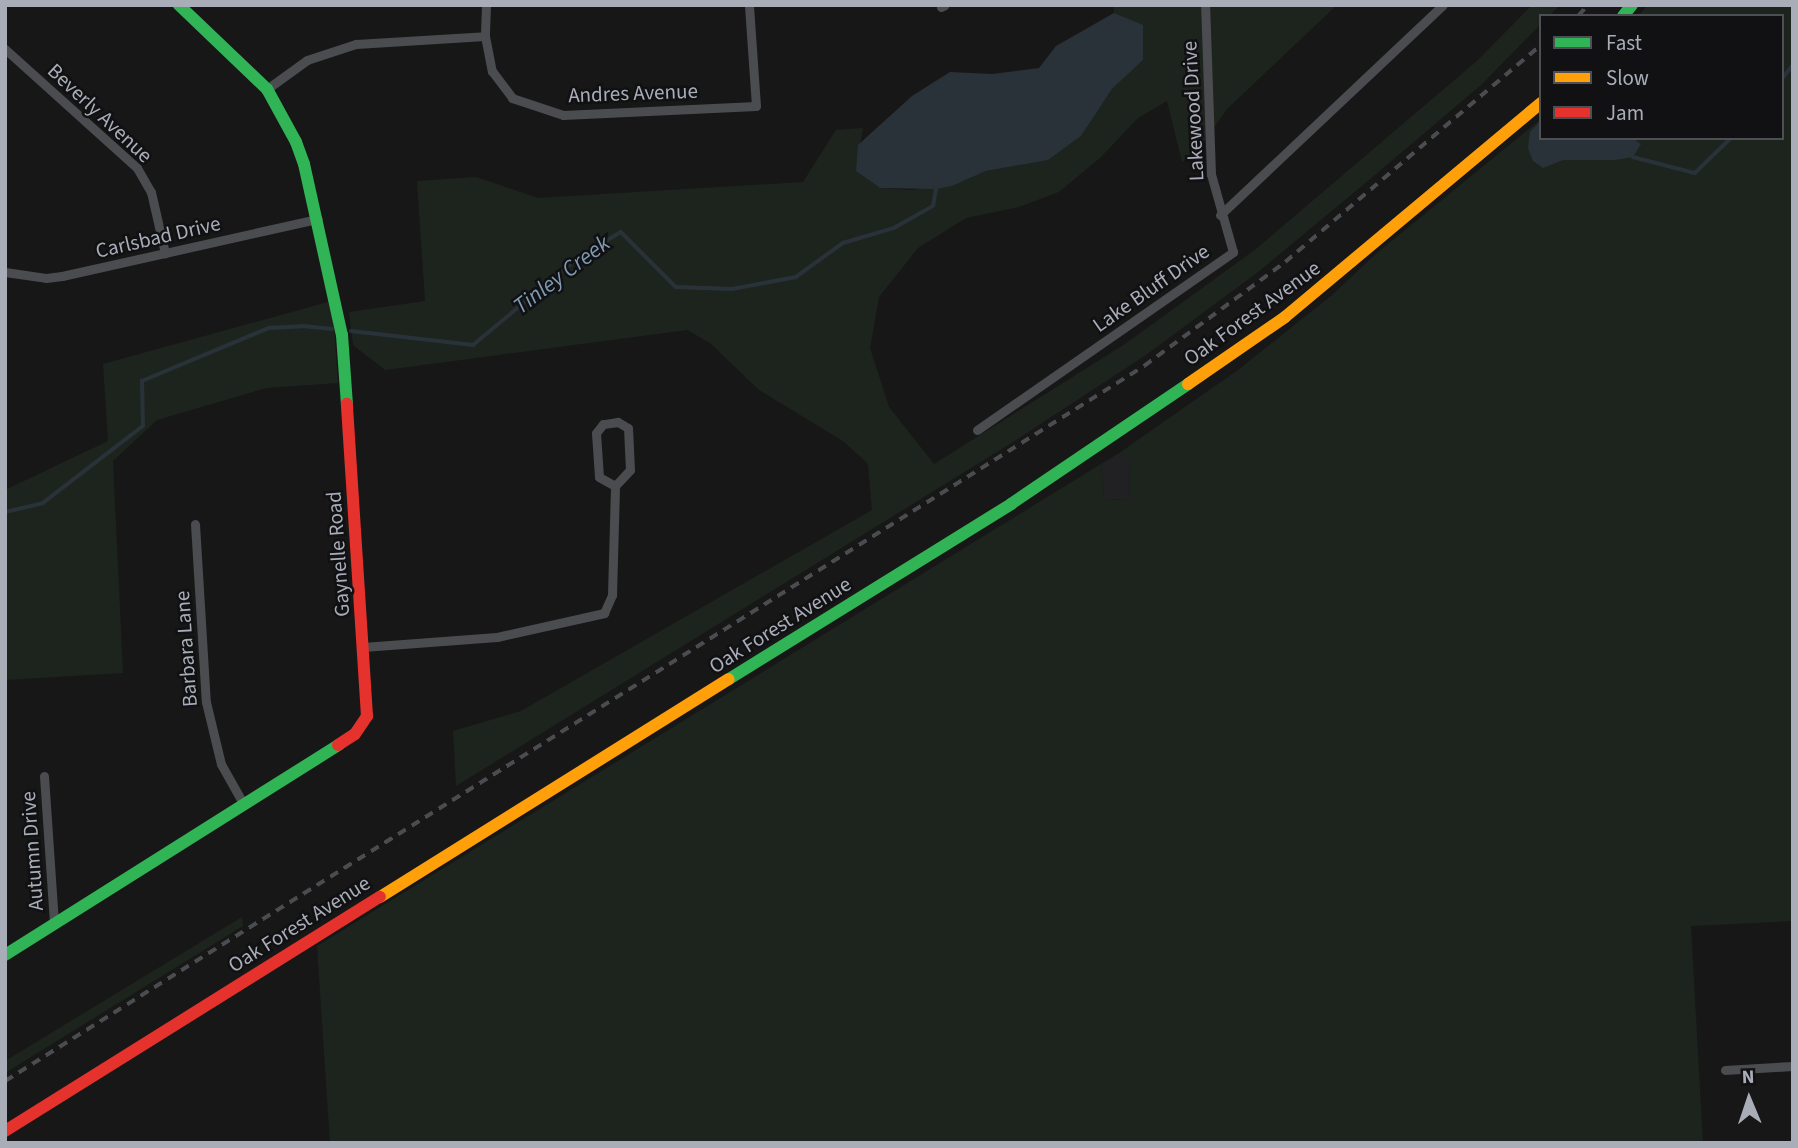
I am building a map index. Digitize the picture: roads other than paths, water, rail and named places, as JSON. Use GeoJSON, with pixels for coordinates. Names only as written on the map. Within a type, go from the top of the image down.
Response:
{"type":"FeatureCollection","features":[{"type":"Feature","properties":{"kind":"street","name":"Gaynelle Road"},"geometry":{"type":"LineString","coordinates":[[5,955],[355,734],[367,716],[342,335],[318,219],[296,142],[267,89],[179,5]]}},
{"type":"Feature","properties":{"kind":"street"},"geometry":{"type":"LineString","coordinates":[[267,89],[307,60],[356,44],[485,36],[486,5]]}},
{"type":"Feature","properties":{"kind":"street","name":"Andres Avenue"},"geometry":{"type":"LineString","coordinates":[[485,36],[492,71],[512,98],[563,115],[757,106],[749,5]]}},
{"type":"Feature","properties":{"kind":"street","name":"Lakewood Drive"},"geometry":{"type":"LineString","coordinates":[[1205,5],[1211,174],[1220,215]]}},
{"type":"Feature","properties":{"kind":"street","name":"Lake Bluff Drive"},"geometry":{"type":"LineString","coordinates":[[977,430],[1233,252],[1220,215],[1443,5]]}},
{"type":"Feature","properties":{"kind":"street","name":"Beverly Avenue"},"geometry":{"type":"LineString","coordinates":[[5,48],[137,168],[150,192],[164,253]]}},
{"type":"Feature","properties":{"kind":"street","name":"Oak Forest Avenue"},"geometry":{"type":"LineString","coordinates":[[5,1131],[1011,505],[1285,317],[1539,105]]}},
{"type":"Feature","properties":{"kind":"street","name":"Carlsbad Drive"},"geometry":{"type":"LineString","coordinates":[[5,272],[46,278],[62,276],[318,219]]}},
{"type":"Feature","properties":{"kind":"street"},"geometry":{"type":"LineString","coordinates":[[363,647],[497,637],[604,613],[612,595],[615,486],[630,470],[628,428],[618,422],[603,424],[596,433],[599,477],[615,486]]}},
{"type":"Feature","properties":{"kind":"street","name":"Barbara Lane"},"geometry":{"type":"LineString","coordinates":[[195,524],[206,702],[221,764],[244,805]]}},
{"type":"Feature","properties":{"kind":"street","name":"Autumn Drive"},"geometry":{"type":"LineString","coordinates":[[44,776],[54,924]]}},
{"type":"Feature","properties":{"kind":"street"},"geometry":{"type":"LineString","coordinates":[[1725,1070],[1793,1066]]}},
{"type":"Feature","properties":{"kind":"waterway"},"geometry":{"type":"LineString","coordinates":[[1784,76],[1793,65]]}},
{"type":"Feature","properties":{"kind":"waterway"},"geometry":{"type":"LineString","coordinates":[[1633,157],[1695,173],[1729,140]]}},
{"type":"Feature","properties":{"kind":"waterway","name":"Tinley Creek"},"geometry":{"type":"LineString","coordinates":[[351,331],[473,345],[578,258],[621,232],[676,287],[732,289],[796,277],[843,243],[894,228],[933,206],[936,189]]}},
{"type":"Feature","properties":{"kind":"waterway","name":"Tinley Creek"},"geometry":{"type":"LineString","coordinates":[[5,512],[43,503],[143,426],[142,381],[269,328],[303,326],[332,329]]}},
{"type":"Feature","properties":{"kind":"railway"},"geometry":{"type":"LineString","coordinates":[[1580,14],[1588,5]]}},
{"type":"Feature","properties":{"kind":"railway"},"geometry":{"type":"LineString","coordinates":[[5,1081],[1144,366],[1285,262],[1539,47]]}}]}
